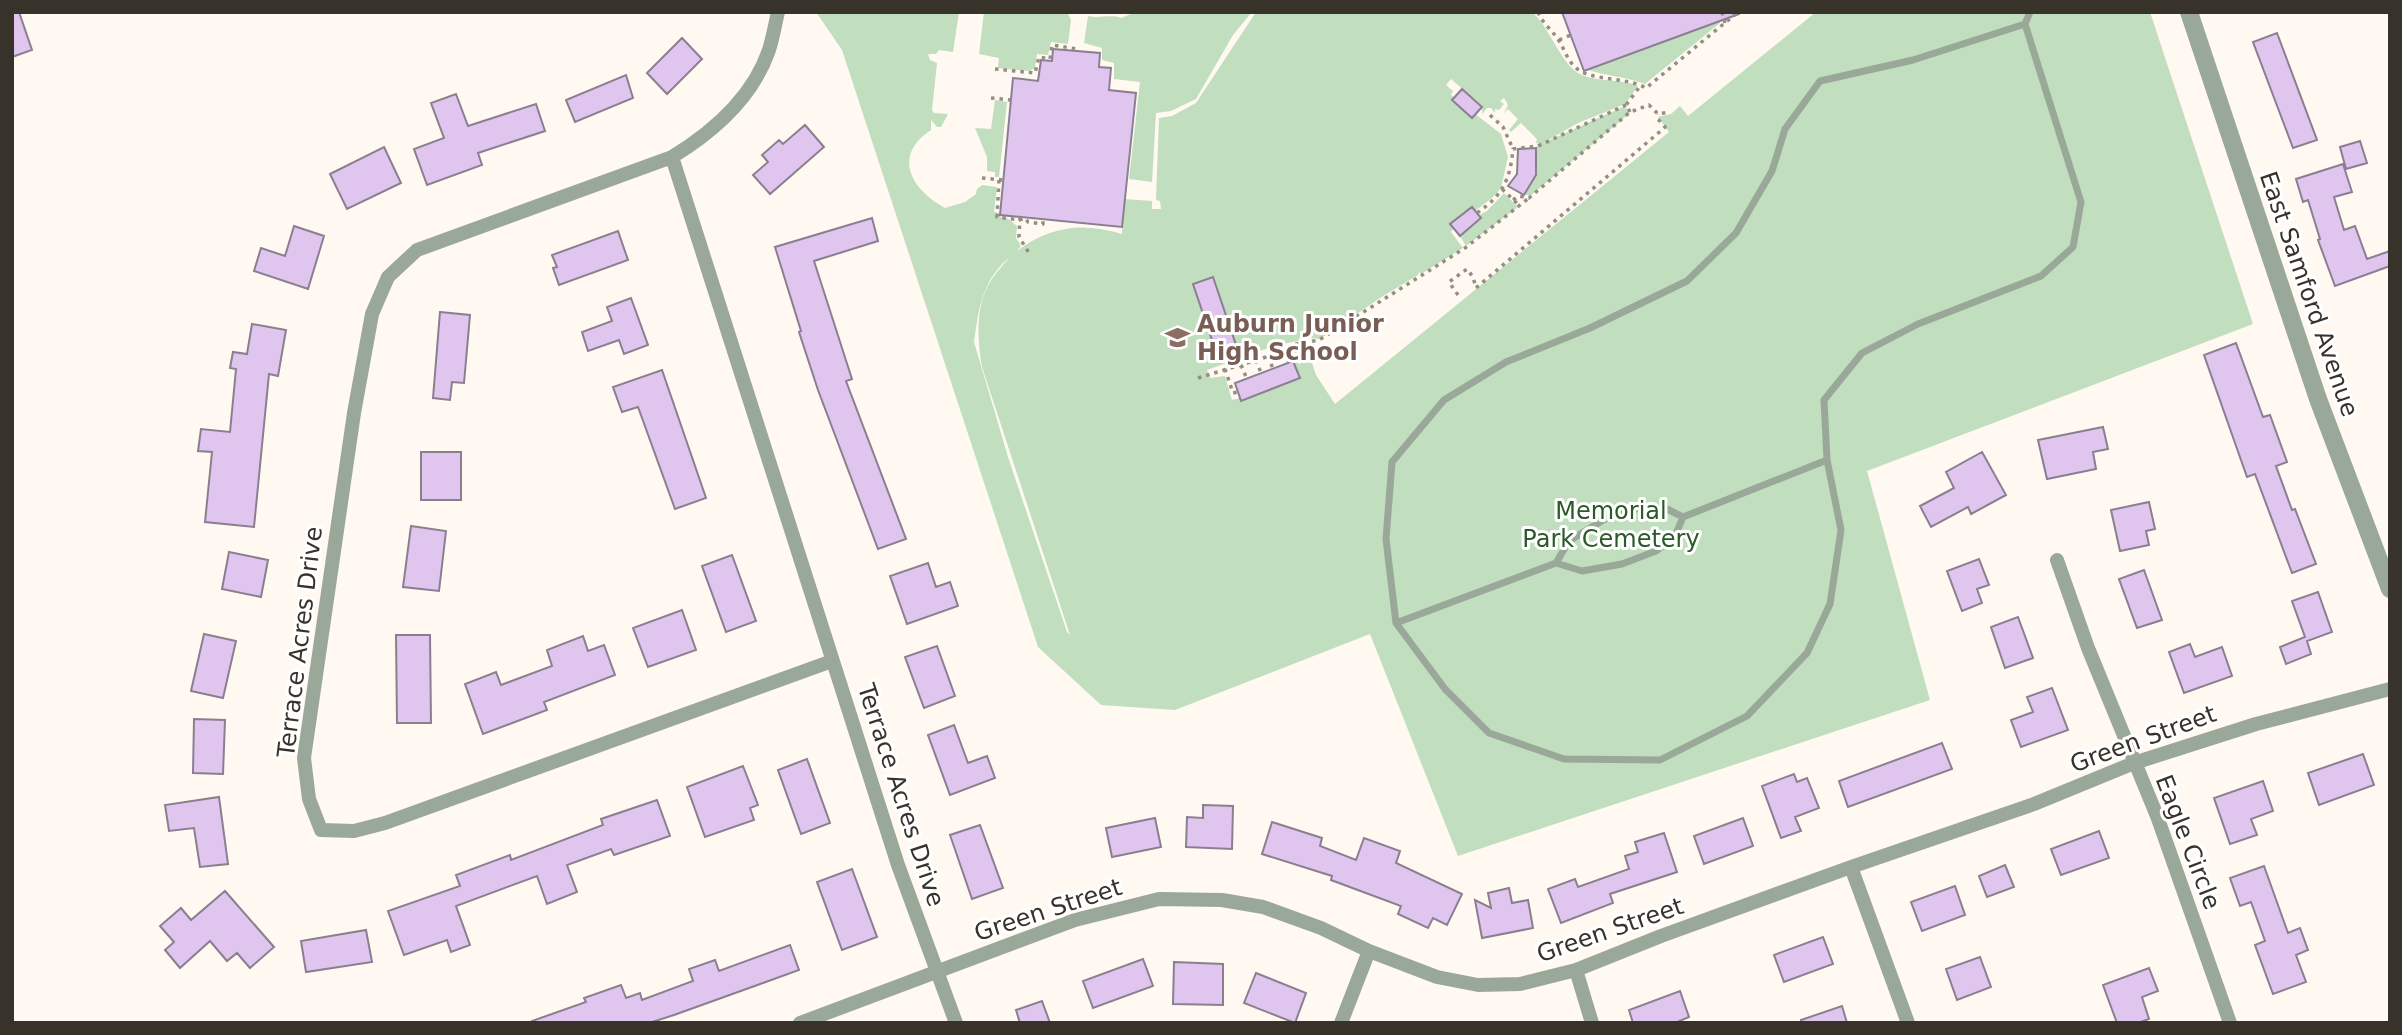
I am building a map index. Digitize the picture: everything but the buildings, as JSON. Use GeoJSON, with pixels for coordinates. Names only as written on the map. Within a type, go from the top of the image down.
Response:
{"type":"FeatureCollection","features":[{"type":"Feature","properties":{"kind":"street","name":"Terrace Acres Drive"},"geometry":{"type":"LineString","coordinates":[[778,12],[768,51],[751,86],[726,117],[699,140],[672,157],[418,250],[388,277],[372,314],[354,413],[304,758],[309,799],[321,830],[354,831],[385,823],[832,661]]}},
{"type":"Feature","properties":{"kind":"street","name":"East Samford Avenue"},"geometry":{"type":"LineString","coordinates":[[2189,12],[2318,399],[2390,589]]}},
{"type":"Feature","properties":{"kind":"street","name":"Terrace Acres Drive"},"geometry":{"type":"LineString","coordinates":[[672,157],[898,865],[956,1023]]}},
{"type":"Feature","properties":{"kind":"street","name":"Eagle Circle"},"geometry":{"type":"LineString","coordinates":[[2057,559],[2088,648],[2157,816],[2230,1023]]}},
{"type":"Feature","properties":{"kind":"street","name":"Green Street"},"geometry":{"type":"LineString","coordinates":[[800,1023],[1075,920],[1159,899],[1222,900],[1263,907],[1321,928],[1369,951],[1437,977],[1478,985],[1520,984],[1576,970],[1850,867],[2034,804],[2134,763],[2256,724],[2390,689]]}},
{"type":"Feature","properties":{"kind":"street"},"geometry":{"type":"LineString","coordinates":[[1850,867],[1908,1023]]}},
{"type":"Feature","properties":{"kind":"street"},"geometry":{"type":"LineString","coordinates":[[1341,1023],[1369,951]]}},
{"type":"Feature","properties":{"kind":"street"},"geometry":{"type":"LineString","coordinates":[[1576,970],[1592,1023]]}},
{"type":"Feature","properties":{"kind":"lane"},"geometry":{"type":"LineString","coordinates":[[2025,24],[1913,60],[1820,81],[1784,129],[1772,171],[1736,233],[1687,281],[1590,328],[1506,362],[1444,400],[1392,462],[1385,539],[1396,623],[1445,690],[1489,733],[1564,758],[1660,760],[1747,716],[1807,653],[1830,604],[1841,530],[1827,460],[1824,400],[1862,353],[1918,324],[2041,276],[2073,247],[2081,202],[2025,24],[2029,12]]}},
{"type":"Feature","properties":{"kind":"lane"},"geometry":{"type":"LineString","coordinates":[[1396,623],[1556,563],[1582,571],[1633,560],[1656,551],[1675,536],[1683,517],[1827,460]]}},
{"type":"Feature","properties":{"kind":"lane"},"geometry":{"type":"LineString","coordinates":[[1556,563],[1569,541],[1605,519],[1635,509],[1663,507],[1683,517]]}},
{"type":"Feature","properties":{"kind":"path"},"geometry":{"type":"LineString","coordinates":[[1538,12],[1575,68],[1584,74],[1631,81],[1646,88],[1738,12]]}},
{"type":"Feature","properties":{"kind":"path"},"geometry":{"type":"LineString","coordinates":[[1721,12],[1725,23]]}},
{"type":"Feature","properties":{"kind":"path"},"geometry":{"type":"LineString","coordinates":[[1559,40],[1571,35]]}},
{"type":"Feature","properties":{"kind":"path"},"geometry":{"type":"LineString","coordinates":[[995,69],[1035,73],[1039,58],[1050,59],[1052,45],[1077,49],[1077,52]]}},
{"type":"Feature","properties":{"kind":"path"},"geometry":{"type":"LineString","coordinates":[[1513,149],[1538,145],[1626,105],[1641,85]]}},
{"type":"Feature","properties":{"kind":"path"},"geometry":{"type":"LineString","coordinates":[[992,99],[1011,100]]}},
{"type":"Feature","properties":{"kind":"path"},"geometry":{"type":"LineString","coordinates":[[1626,105],[1630,113]]}},
{"type":"Feature","properties":{"kind":"path"},"geometry":{"type":"LineString","coordinates":[[1198,378],[1289,350],[1296,344],[1320,340],[1465,248],[1520,206],[1630,113],[1649,106],[1658,114],[1658,119],[1665,127],[1663,129],[1476,288],[1467,269],[1449,282],[1458,295]]}},
{"type":"Feature","properties":{"kind":"path"},"geometry":{"type":"LineString","coordinates":[[1658,114],[1670,112]]}},
{"type":"Feature","properties":{"kind":"path"},"geometry":{"type":"LineString","coordinates":[[1477,213],[1492,203],[1511,172],[1513,149],[1503,127],[1489,115]]}},
{"type":"Feature","properties":{"kind":"path"},"geometry":{"type":"LineString","coordinates":[[982,178],[1001,180],[997,217],[1025,218],[1028,222],[1043,224],[1044,221]]}},
{"type":"Feature","properties":{"kind":"path"},"geometry":{"type":"LineString","coordinates":[[1502,189],[1520,206]]}},
{"type":"Feature","properties":{"kind":"path"},"geometry":{"type":"LineString","coordinates":[[1513,200],[1519,196],[1529,198]]}},
{"type":"Feature","properties":{"kind":"path"},"geometry":{"type":"LineString","coordinates":[[1020,218],[1019,237],[1029,253]]}},
{"type":"Feature","properties":{"kind":"path"},"geometry":{"type":"LineString","coordinates":[[1289,350],[1304,353]]}},
{"type":"Feature","properties":{"kind":"path"},"geometry":{"type":"LineString","coordinates":[[1268,356],[1273,369]]}},
{"type":"Feature","properties":{"kind":"path"},"geometry":{"type":"LineString","coordinates":[[1256,360],[1261,373]]}},
{"type":"Feature","properties":{"kind":"path"},"geometry":{"type":"LineString","coordinates":[[1241,365],[1247,379]]}},
{"type":"Feature","properties":{"kind":"path"},"geometry":{"type":"LineString","coordinates":[[1226,369],[1233,393],[1238,392]]}},
{"type":"Feature","properties":{"kind":"green space","name":"Memorial Park Cemetery"},"geometry":{"type":"Polygon","coordinates":[[[816,12],[959,12],[953,52],[939,50],[936,54],[928,54],[930,60],[937,63],[932,110],[934,113],[948,114],[941,127],[937,127],[931,120],[931,130],[919,140],[912,151],[909,161],[911,172],[923,192],[945,208],[965,202],[976,194],[982,185],[997,187],[994,212],[1000,213],[1000,217],[1007,218],[1017,226],[1016,238],[1021,246],[1017,251],[1054,231],[1094,228],[1122,234],[1124,199],[1152,201],[1152,209],[1161,209],[1160,201],[1156,200],[1159,118],[1172,116],[1196,103],[1256,12],[1532,12],[1566,61],[1578,73],[1638,86],[1625,104],[1578,123],[1543,143],[1625,106],[1629,114],[1530,196],[1525,194],[1536,175],[1536,147],[1541,144],[1536,143],[1537,139],[1521,123],[1511,132],[1509,130],[1518,119],[1508,109],[1504,113],[1508,105],[1504,98],[1500,101],[1504,104],[1499,110],[1495,109],[1495,113],[1491,108],[1487,108],[1482,114],[1482,106],[1451,79],[1446,85],[1453,91],[1451,95],[1501,134],[1508,157],[1501,188],[1475,211],[1472,207],[1450,224],[1453,229],[1451,232],[1463,248],[1421,274],[1419,272],[1320,339],[1311,338],[1274,346],[1207,370],[1210,378],[1225,376],[1232,400],[1242,400],[1299,378],[1293,361],[1286,361],[1293,356],[1299,364],[1303,362],[1304,354],[1311,360],[1316,375],[1335,404],[1669,132],[1658,117],[1671,114],[1680,106],[1688,116],[1816,12],[2150,12],[2253,324],[1867,471],[1930,700],[1458,856],[1370,634],[1175,710],[1101,705],[1038,647],[842,50],[816,12]],[[1212,277],[1193,284],[1216,352],[1236,345],[1212,277]],[[986,289],[980,306],[974,342],[1008,457],[1070,635],[982,367],[978,333],[986,289]]]}},
{"type":"Feature","properties":{"kind":"green space"},"geometry":{"type":"Polygon","coordinates":[[[984,12],[1067,12],[1071,20],[1068,44],[1051,42],[1048,55],[1037,54],[1035,68],[1029,71],[998,68],[999,58],[979,54],[984,12]]]}},
{"type":"Feature","properties":{"kind":"green space"},"geometry":{"type":"Polygon","coordinates":[[[1136,12],[1252,12],[1233,35],[1196,99],[1171,111],[1156,113],[1152,182],[1129,179],[1140,82],[1114,79],[1114,63],[1102,60],[1102,48],[1084,43],[1088,16],[1121,18],[1136,12]]]}},
{"type":"Feature","properties":{"kind":"green space"},"geometry":{"type":"Polygon","coordinates":[[[1719,21],[1720,23],[1645,84],[1588,70],[1719,21]]]}},
{"type":"Feature","properties":{"kind":"green space"},"geometry":{"type":"Polygon","coordinates":[[[995,100],[1007,102],[999,177],[995,177],[995,172],[987,171],[987,157],[975,128],[991,129],[995,100]]]}},
{"type":"Feature","properties":{"kind":"green space"},"geometry":{"type":"Polygon","coordinates":[[[1504,193],[1518,207],[1466,246],[1460,236],[1481,219],[1479,215],[1487,211],[1504,193]]]}},
{"type":"Feature","properties":{"kind":"place","name":"Auburn Junior High School"},"geometry":{"type":"Point","coordinates":[1177,338]}}]}
